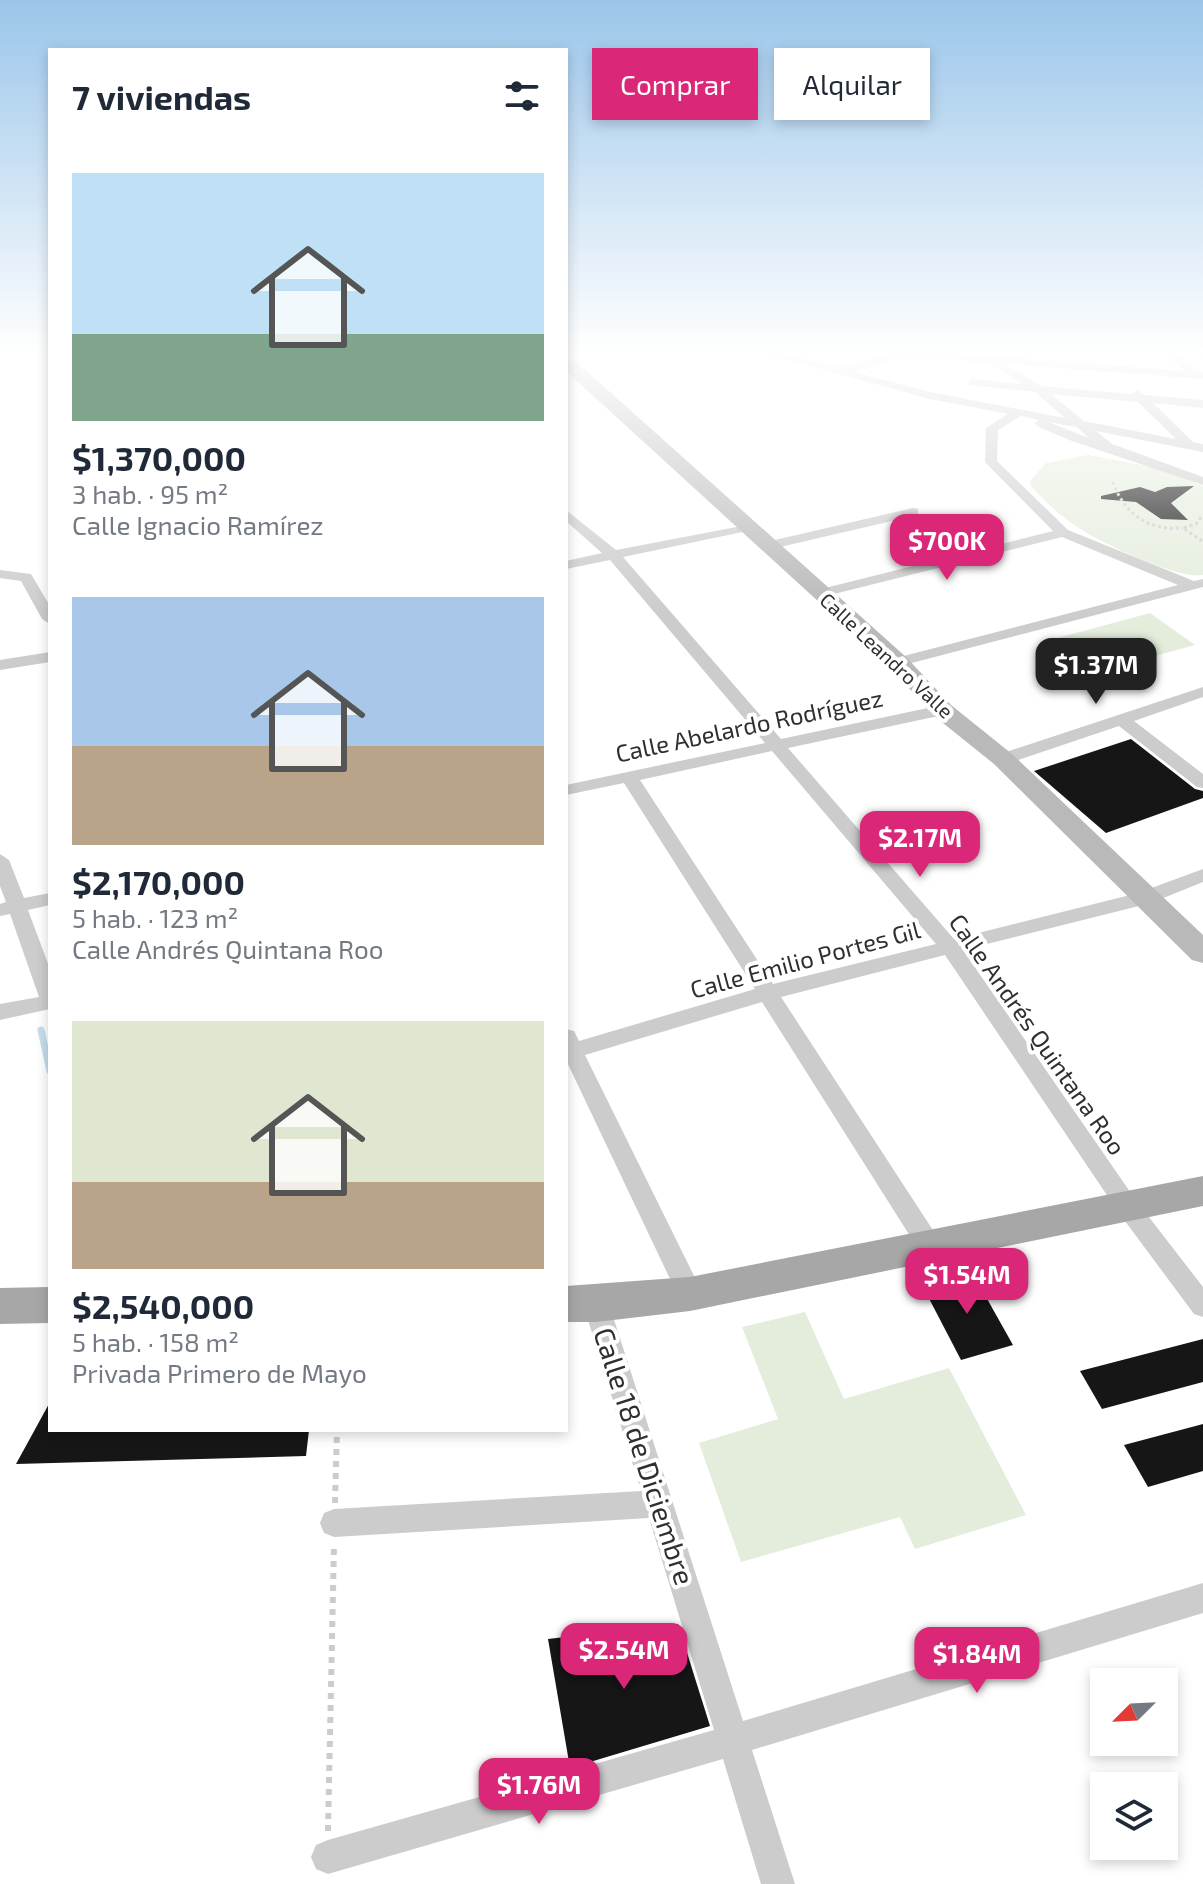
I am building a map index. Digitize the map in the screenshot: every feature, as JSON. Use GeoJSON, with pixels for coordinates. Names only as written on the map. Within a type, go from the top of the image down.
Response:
{"type":"FeatureCollection","features":[{"type":"Feature","properties":{"kind":"main road"},"geometry":{"type":"LineString","coordinates":[[581,1304],[690,1294],[1203,1191]]}},
{"type":"Feature","properties":{"kind":"main road"},"geometry":{"type":"LineString","coordinates":[[0,1306],[48,1305]]}},
{"type":"Feature","properties":{"kind":"street","name":"Calle Leandro Valle"},"geometry":{"type":"LineString","coordinates":[[651,440],[898,662],[942,710],[1003,759],[1203,953]]}},
{"type":"Feature","properties":{"kind":"street"},"geometry":{"type":"LineString","coordinates":[[992,440],[991,462],[1063,533],[1199,584]]}},
{"type":"Feature","properties":{"kind":"street"},"geometry":{"type":"LineString","coordinates":[[1083,440],[1203,481]]}},
{"type":"Feature","properties":{"kind":"street"},"geometry":{"type":"LineString","coordinates":[[1100,440],[1108,447]]}},
{"type":"Feature","properties":{"kind":"street"},"geometry":{"type":"LineString","coordinates":[[1164,440],[1203,448]]}},
{"type":"Feature","properties":{"kind":"street"},"geometry":{"type":"LineString","coordinates":[[1184,440],[1189,445]]}},
{"type":"Feature","properties":{"kind":"street"},"geometry":{"type":"LineString","coordinates":[[767,546],[913,512]]}},
{"type":"Feature","properties":{"kind":"street","name":"Calle Andrés Quintana Roo"},"geometry":{"type":"LineString","coordinates":[[568,516],[613,555],[951,948],[1127,1206],[1203,1306]]}},
{"type":"Feature","properties":{"kind":"street"},"geometry":{"type":"LineString","coordinates":[[568,565],[747,527]]}},
{"type":"Feature","properties":{"kind":"street"},"geometry":{"type":"LineString","coordinates":[[822,593],[1063,533]]}},
{"type":"Feature","properties":{"kind":"street"},"geometry":{"type":"LineString","coordinates":[[0,574],[26,577],[48,616]]}},
{"type":"Feature","properties":{"kind":"street"},"geometry":{"type":"LineString","coordinates":[[898,662],[1199,584]]}},
{"type":"Feature","properties":{"kind":"street"},"geometry":{"type":"LineString","coordinates":[[0,665],[48,657]]}},
{"type":"Feature","properties":{"kind":"street"},"geometry":{"type":"LineString","coordinates":[[1003,759],[1203,692]]}},
{"type":"Feature","properties":{"kind":"street","name":"Calle Abelardo Rodríguez"},"geometry":{"type":"LineString","coordinates":[[568,790],[942,710]]}},
{"type":"Feature","properties":{"kind":"street"},"geometry":{"type":"LineString","coordinates":[[1121,719],[1203,783]]}},
{"type":"Feature","properties":{"kind":"street"},"geometry":{"type":"LineString","coordinates":[[630,778],[931,1248]]}},
{"type":"Feature","properties":{"kind":"street"},"geometry":{"type":"LineString","coordinates":[[0,860],[8,908],[48,996]]}},
{"type":"Feature","properties":{"kind":"street","name":"Calle Emilio Portes Gil"},"geometry":{"type":"LineString","coordinates":[[569,1044],[1144,898],[1203,875]]}},
{"type":"Feature","properties":{"kind":"street"},"geometry":{"type":"LineString","coordinates":[[8,908],[48,899]]}},
{"type":"Feature","properties":{"kind":"street"},"geometry":{"type":"LineString","coordinates":[[0,1012],[48,1000]]}},
{"type":"Feature","properties":{"kind":"street"},"geometry":{"type":"LineString","coordinates":[[569,1044],[690,1294]]}},
{"type":"Feature","properties":{"kind":"street","name":"Calle 18 de Diciembre"},"geometry":{"type":"LineString","coordinates":[[581,1304],[661,1504],[778,1884]]}},
{"type":"Feature","properties":{"kind":"street"},"geometry":{"type":"LineString","coordinates":[[334,1523],[661,1504]]}},
{"type":"Feature","properties":{"kind":"street"},"geometry":{"type":"LineString","coordinates":[[328,1857],[734,1740],[1203,1598]]}},
{"type":"Feature","properties":{"kind":"path"},"geometry":{"type":"LineString","coordinates":[[1113,482],[1125,508],[1139,519],[1161,528],[1183,528],[1196,524],[1203,515]]}},
{"type":"Feature","properties":{"kind":"path"},"geometry":{"type":"LineString","coordinates":[[1183,528],[1203,542]]}},
{"type":"Feature","properties":{"kind":"path"},"geometry":{"type":"LineString","coordinates":[[328,1857],[337,1432]]}},
{"type":"Feature","properties":{"kind":"green space"},"geometry":{"type":"Polygon","coordinates":[[[1088,455],[1157,468],[1203,486],[1203,575],[1160,567],[1107,544],[1068,520],[1031,486],[1030,481],[1046,463],[1088,455]]]}},
{"type":"Feature","properties":{"kind":"green space"},"geometry":{"type":"Polygon","coordinates":[[[1150,613],[1195,645],[1097,672],[1054,639],[1150,613]]]}},
{"type":"Feature","properties":{"kind":"green space"},"geometry":{"type":"Polygon","coordinates":[[[805,1312],[844,1399],[949,1368],[1026,1515],[915,1549],[900,1517],[741,1562],[699,1443],[778,1419],[742,1327],[805,1312]]]}},
{"type":"Feature","properties":{"kind":"building"},"geometry":{"type":"Polygon","coordinates":[[[1194,486],[1171,503],[1188,520],[1161,519],[1136,502],[1101,499],[1101,496],[1140,487],[1155,492],[1167,487],[1194,486]]]}},
{"type":"Feature","properties":{"kind":"building"},"geometry":{"type":"Polygon","coordinates":[[[1131,739],[1195,789],[1203,791],[1203,798],[1106,833],[1034,771],[1131,739]]]}},
{"type":"Feature","properties":{"kind":"building"},"geometry":{"type":"Polygon","coordinates":[[[972,1272],[1013,1345],[961,1360],[922,1285],[972,1272]]]}},
{"type":"Feature","properties":{"kind":"building"},"geometry":{"type":"Polygon","coordinates":[[[1203,1339],[1203,1382],[1102,1409],[1080,1371],[1203,1339]]]}},
{"type":"Feature","properties":{"kind":"building"},"geometry":{"type":"Polygon","coordinates":[[[48,1406],[48,1432],[309,1432],[306,1456],[16,1464],[48,1406]]]}},
{"type":"Feature","properties":{"kind":"building"},"geometry":{"type":"Polygon","coordinates":[[[1203,1424],[1203,1471],[1148,1487],[1124,1445],[1203,1424]]]}},
{"type":"Feature","properties":{"kind":"building"},"geometry":{"type":"Polygon","coordinates":[[[678,1624],[710,1726],[570,1768],[548,1639],[678,1624]]]}},
{"type":"Feature","properties":{"kind":"waterway"},"geometry":{"type":"LineString","coordinates":[[41,1030],[48,1062]]}}]}
